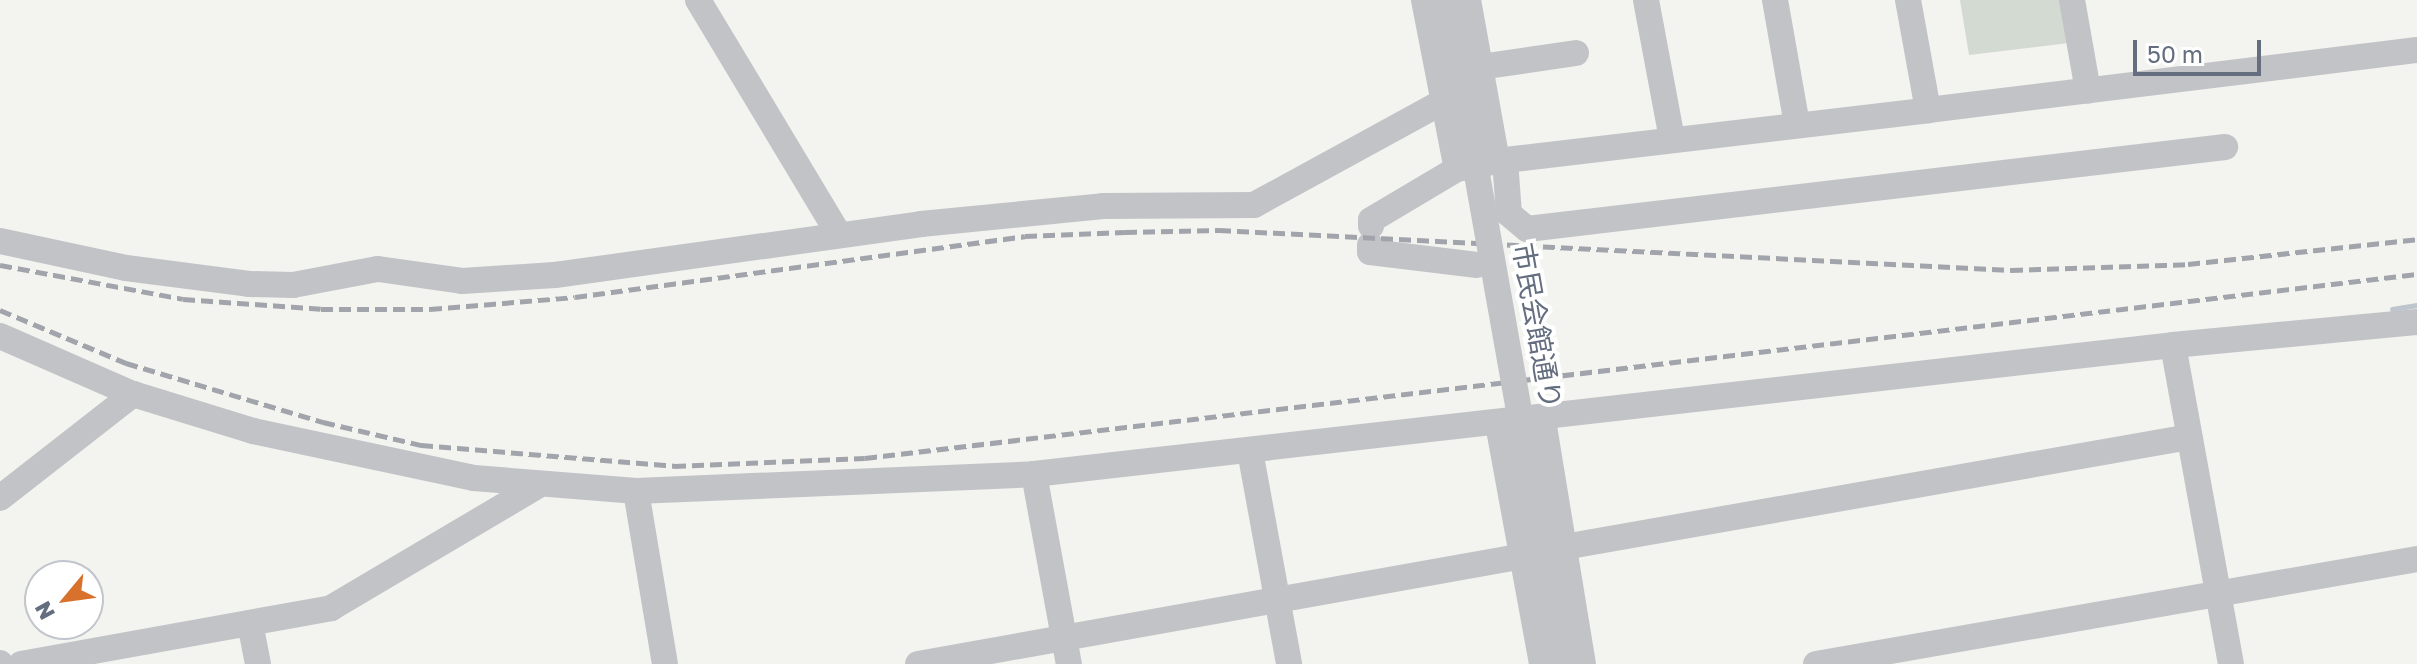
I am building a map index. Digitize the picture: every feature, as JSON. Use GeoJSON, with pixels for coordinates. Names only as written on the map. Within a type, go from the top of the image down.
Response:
{"type":"FeatureCollection","features":[{"type":"Feature","properties":{"kind":"street"},"geometry":{"type":"LineString","coordinates":[[698,0],[839,235]]}},
{"type":"Feature","properties":{"kind":"street"},"geometry":{"type":"LineString","coordinates":[[1424,0],[1457,169]]}},
{"type":"Feature","properties":{"kind":"street","name":"市民会館通り"},"geometry":{"type":"LineString","coordinates":[[1446,0],[1564,664]]}},
{"type":"Feature","properties":{"kind":"street"},"geometry":{"type":"LineString","coordinates":[[1468,0],[1509,214],[1527,229],[2225,147]]}},
{"type":"Feature","properties":{"kind":"street"},"geometry":{"type":"LineString","coordinates":[[1646,0],[1672,139]]}},
{"type":"Feature","properties":{"kind":"street"},"geometry":{"type":"LineString","coordinates":[[1775,0],[1797,125]]}},
{"type":"Feature","properties":{"kind":"street"},"geometry":{"type":"LineString","coordinates":[[1908,0],[1928,110]]}},
{"type":"Feature","properties":{"kind":"street"},"geometry":{"type":"LineString","coordinates":[[2072,0],[2088,91]]}},
{"type":"Feature","properties":{"kind":"street"},"geometry":{"type":"LineString","coordinates":[[1477,265],[1370,252],[1371,220],[1457,169],[1501,160],[2417,50]]}},
{"type":"Feature","properties":{"kind":"street"},"geometry":{"type":"LineString","coordinates":[[1480,67],[1576,53]]}},
{"type":"Feature","properties":{"kind":"street"},"geometry":{"type":"LineString","coordinates":[[0,241],[126,268],[293,285],[378,269],[462,281],[555,275],[839,235],[1103,206],[1254,205],[1444,101]]}},
{"type":"Feature","properties":{"kind":"street"},"geometry":{"type":"LineString","coordinates":[[0,336],[133,394],[378,461],[537,486],[636,491],[1034,474],[1543,420],[2173,345],[2417,322]]}},
{"type":"Feature","properties":{"kind":"street"},"geometry":{"type":"LineString","coordinates":[[2173,345],[2231,664]]}},
{"type":"Feature","properties":{"kind":"street"},"geometry":{"type":"LineString","coordinates":[[0,498],[133,394]]}},
{"type":"Feature","properties":{"kind":"street"},"geometry":{"type":"LineString","coordinates":[[1543,420],[1583,664]]}},
{"type":"Feature","properties":{"kind":"street"},"geometry":{"type":"LineString","coordinates":[[1498,424],[1542,664]]}},
{"type":"Feature","properties":{"kind":"street"},"geometry":{"type":"LineString","coordinates":[[1564,547],[2189,437]]}},
{"type":"Feature","properties":{"kind":"street"},"geometry":{"type":"LineString","coordinates":[[1250,451],[1289,664]]}},
{"type":"Feature","properties":{"kind":"street"},"geometry":{"type":"LineString","coordinates":[[1034,474],[1067,651]]}},
{"type":"Feature","properties":{"kind":"street"},"geometry":{"type":"LineString","coordinates":[[21,664],[331,608],[537,486]]}},
{"type":"Feature","properties":{"kind":"street"},"geometry":{"type":"LineString","coordinates":[[636,491],[665,664]]}},
{"type":"Feature","properties":{"kind":"street"},"geometry":{"type":"LineString","coordinates":[[918,664],[1067,651],[1277,597],[1523,556]]}},
{"type":"Feature","properties":{"kind":"street"},"geometry":{"type":"LineString","coordinates":[[1816,664],[2417,559]]}},
{"type":"Feature","properties":{"kind":"street"},"geometry":{"type":"LineString","coordinates":[[250,623],[258,664]]}},
{"type":"Feature","properties":{"kind":"shaded area"},"geometry":{"type":"Polygon","coordinates":[[[1960,0],[2061,0],[2069,43],[1969,55],[1960,0]]]}},
{"type":"Feature","properties":{"kind":"waterway"},"geometry":{"type":"LineString","coordinates":[[2392,309],[2417,305]]}},
{"type":"Feature","properties":{"kind":"railway"},"geometry":{"type":"LineString","coordinates":[[0,265],[183,299],[321,309],[430,309],[575,297],[1025,236],[1125,232],[1219,230],[2011,270],[2188,264],[2417,239]]}},
{"type":"Feature","properties":{"kind":"railway"},"geometry":{"type":"LineString","coordinates":[[0,310],[126,363],[323,422],[421,445],[674,466],[865,458],[2417,274]]}}]}
